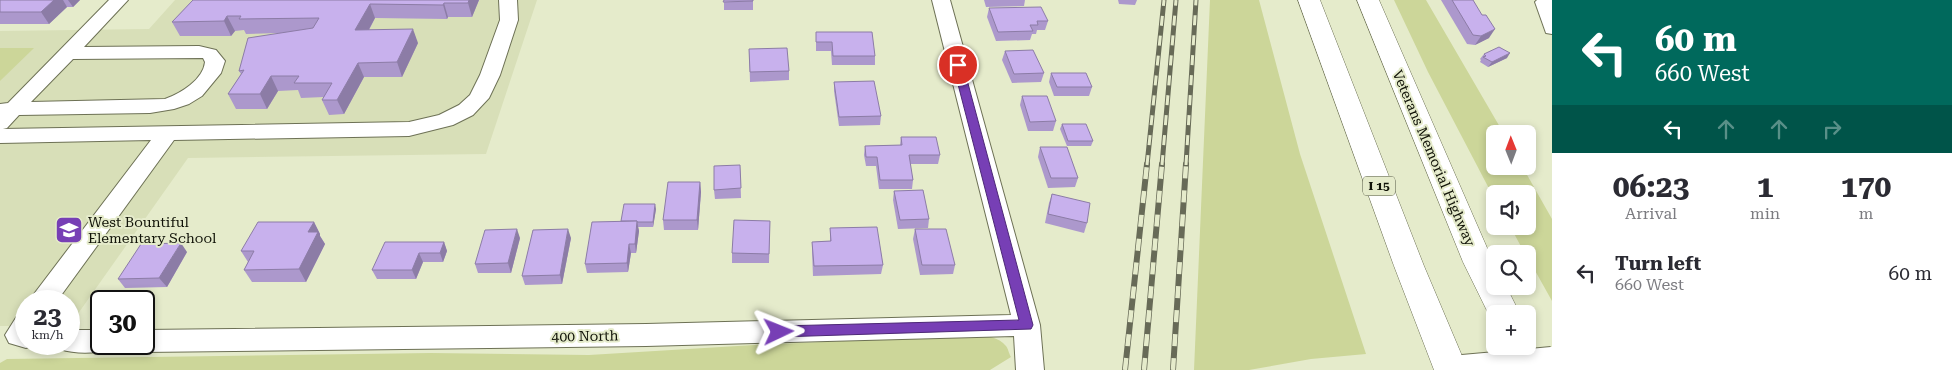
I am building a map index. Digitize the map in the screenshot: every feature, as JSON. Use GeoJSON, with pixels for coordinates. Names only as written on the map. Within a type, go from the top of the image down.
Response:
{"type":"FeatureCollection","features":[{"type":"Feature","properties":{"kind":"main road","name":"I 15"},"geometry":{"type":"LineString","coordinates":[[1309,0],[1409,266],[1451,370]]}},
{"type":"Feature","properties":{"kind":"main road","name":"Veterans Memorial Highway"},"geometry":{"type":"LineString","coordinates":[[1368,0],[1478,262],[1500,305]]}},
{"type":"Feature","properties":{"kind":"main road"},"geometry":{"type":"LineString","coordinates":[[1524,355],[1532,370]]}},
{"type":"Feature","properties":{"kind":"main road"},"geometry":{"type":"LineString","coordinates":[[1463,370],[1552,362]]}},
{"type":"Feature","properties":{"kind":"street"},"geometry":{"type":"LineString","coordinates":[[4,114],[67,54],[119,0]]}},
{"type":"Feature","properties":{"kind":"street"},"geometry":{"type":"LineString","coordinates":[[0,136],[409,129],[446,120],[466,110],[482,93],[509,20],[508,0]]}},
{"type":"Feature","properties":{"kind":"street"},"geometry":{"type":"LineString","coordinates":[[941,0],[1027,325],[1030,370]]}},
{"type":"Feature","properties":{"kind":"street"},"geometry":{"type":"LineString","coordinates":[[1548,2],[1552,29]]}},
{"type":"Feature","properties":{"kind":"street"},"geometry":{"type":"LineString","coordinates":[[4,114],[150,108],[168,105],[186,98],[200,88],[214,69],[215,61],[209,54],[199,52],[67,54]]}},
{"type":"Feature","properties":{"kind":"street"},"geometry":{"type":"LineString","coordinates":[[51,290],[168,134]]}},
{"type":"Feature","properties":{"kind":"street","name":"400 North"},"geometry":{"type":"LineString","coordinates":[[155,341],[646,336],[1027,325]]}},
{"type":"Feature","properties":{"kind":"shaded area","name":"West Bountiful Elementary School"},"geometry":{"type":"Polygon","coordinates":[[[175,0],[537,0],[486,154],[188,158],[95,290],[90,290],[90,297],[80,311],[80,290],[15,290],[15,326],[0,326],[0,31],[149,29],[175,0]]]}},
{"type":"Feature","properties":{"kind":"shaded area"},"geometry":{"type":"Polygon","coordinates":[[[1210,0],[1259,0],[1300,154],[1366,354],[1311,359],[1249,370],[1194,370],[1210,0]]]}},
{"type":"Feature","properties":{"kind":"shaded area"},"geometry":{"type":"Polygon","coordinates":[[[1394,0],[1426,0],[1499,125],[1486,125],[1486,175],[1527,175],[1533,185],[1487,185],[1428,72],[1394,0]]]}},
{"type":"Feature","properties":{"kind":"shaded area"},"geometry":{"type":"Polygon","coordinates":[[[0,48],[34,48],[0,81],[0,48]]]}},
{"type":"Feature","properties":{"kind":"shaded area"},"geometry":{"type":"Polygon","coordinates":[[[1536,191],[1552,219],[1552,301],[1536,272],[1536,245],[1520,245],[1515,235],[1536,235],[1536,191]]]}},
{"type":"Feature","properties":{"kind":"shaded area"},"geometry":{"type":"Polygon","coordinates":[[[980,335],[995,338],[1006,346],[1011,357],[990,370],[0,370],[0,363],[7,359],[431,353],[589,355],[980,335]]]}},
{"type":"Feature","properties":{"kind":"building"},"geometry":{"type":"Polygon","coordinates":[[[0,0],[54,0],[41,12],[0,12],[0,0]]]}},
{"type":"Feature","properties":{"kind":"building"},"geometry":{"type":"Polygon","coordinates":[[[193,0],[469,0],[468,3],[444,3],[443,5],[370,4],[355,30],[413,29],[397,62],[358,63],[337,100],[322,100],[332,83],[294,83],[299,76],[271,76],[260,94],[228,94],[244,70],[239,71],[248,38],[313,28],[319,18],[239,19],[241,16],[227,16],[224,21],[172,22],[193,0]]]}},
{"type":"Feature","properties":{"kind":"building"},"geometry":{"type":"Polygon","coordinates":[[[724,0],[753,0],[753,1],[723,2],[724,0]]]}},
{"type":"Feature","properties":{"kind":"building"},"geometry":{"type":"Polygon","coordinates":[[[1452,0],[1473,0],[1482,15],[1486,15],[1495,29],[1481,36],[1473,35],[1452,0]]]}},
{"type":"Feature","properties":{"kind":"building"},"geometry":{"type":"Polygon","coordinates":[[[1041,7],[1048,21],[1037,21],[1038,25],[1030,25],[1033,31],[998,32],[989,8],[1041,7]]]}},
{"type":"Feature","properties":{"kind":"building"},"geometry":{"type":"Polygon","coordinates":[[[816,32],[872,32],[875,56],[833,56],[832,42],[816,42],[816,32]]]}},
{"type":"Feature","properties":{"kind":"building"},"geometry":{"type":"Polygon","coordinates":[[[1499,47],[1510,53],[1492,62],[1483,57],[1486,56],[1484,54],[1499,47]]]}},
{"type":"Feature","properties":{"kind":"building"},"geometry":{"type":"Polygon","coordinates":[[[787,48],[789,71],[750,72],[749,49],[787,48]]]}},
{"type":"Feature","properties":{"kind":"building"},"geometry":{"type":"Polygon","coordinates":[[[1033,50],[1044,73],[1014,74],[1005,51],[1033,50]]]}},
{"type":"Feature","properties":{"kind":"building"},"geometry":{"type":"Polygon","coordinates":[[[1051,73],[1086,73],[1092,87],[1057,87],[1051,73]]]}},
{"type":"Feature","properties":{"kind":"building"},"geometry":{"type":"Polygon","coordinates":[[[874,81],[881,116],[839,117],[834,82],[874,81]]]}},
{"type":"Feature","properties":{"kind":"building"},"geometry":{"type":"Polygon","coordinates":[[[1022,96],[1047,96],[1056,121],[1030,122],[1022,96]]]}},
{"type":"Feature","properties":{"kind":"building"},"geometry":{"type":"Polygon","coordinates":[[[1062,124],[1086,124],[1093,141],[1068,141],[1062,124]]]}},
{"type":"Feature","properties":{"kind":"building"},"geometry":{"type":"Polygon","coordinates":[[[901,137],[936,137],[940,155],[909,155],[913,180],[880,180],[877,157],[866,157],[865,146],[902,145],[901,137]]]}},
{"type":"Feature","properties":{"kind":"building"},"geometry":{"type":"Polygon","coordinates":[[[1040,147],[1067,147],[1078,178],[1051,178],[1040,147]]]}},
{"type":"Feature","properties":{"kind":"building"},"geometry":{"type":"Polygon","coordinates":[[[740,165],[741,188],[714,190],[714,166],[740,165]]]}},
{"type":"Feature","properties":{"kind":"building"},"geometry":{"type":"Polygon","coordinates":[[[668,182],[700,182],[697,220],[663,220],[668,182]]]}},
{"type":"Feature","properties":{"kind":"building"},"geometry":{"type":"Polygon","coordinates":[[[923,190],[929,219],[900,220],[894,191],[923,190]]]}},
{"type":"Feature","properties":{"kind":"building"},"geometry":{"type":"Polygon","coordinates":[[[1052,194],[1090,203],[1087,223],[1048,214],[1052,194]]]}},
{"type":"Feature","properties":{"kind":"building"},"geometry":{"type":"Polygon","coordinates":[[[624,204],[655,204],[653,222],[621,221],[624,204]]]}},
{"type":"Feature","properties":{"kind":"building"},"geometry":{"type":"Polygon","coordinates":[[[734,220],[770,221],[769,254],[732,253],[734,220]]]}},
{"type":"Feature","properties":{"kind":"building"},"geometry":{"type":"Polygon","coordinates":[[[637,221],[635,244],[629,244],[627,263],[585,264],[592,222],[637,221]]]}},
{"type":"Feature","properties":{"kind":"building"},"geometry":{"type":"Polygon","coordinates":[[[258,222],[314,222],[308,232],[318,232],[299,269],[244,270],[254,251],[241,251],[258,222]]]}},
{"type":"Feature","properties":{"kind":"building"},"geometry":{"type":"Polygon","coordinates":[[[877,227],[883,265],[814,266],[812,242],[831,241],[830,228],[877,227]]]}},
{"type":"Feature","properties":{"kind":"building"},"geometry":{"type":"Polygon","coordinates":[[[517,229],[508,263],[475,264],[485,230],[517,229]]]}},
{"type":"Feature","properties":{"kind":"building"},"geometry":{"type":"Polygon","coordinates":[[[568,229],[560,275],[522,276],[533,230],[568,229]]]}},
{"type":"Feature","properties":{"kind":"building"},"geometry":{"type":"Polygon","coordinates":[[[915,229],[946,229],[955,265],[922,265],[915,229]]]}},
{"type":"Feature","properties":{"kind":"building"},"geometry":{"type":"Polygon","coordinates":[[[385,242],[444,242],[440,253],[419,253],[412,270],[372,270],[385,242]]]}},
{"type":"Feature","properties":{"kind":"building"},"geometry":{"type":"Polygon","coordinates":[[[181,243],[159,278],[118,279],[141,244],[181,243]]]}},
{"type":"Feature","properties":{"kind":"railway"},"geometry":{"type":"LineString","coordinates":[[1147,165],[1164,0]]}},
{"type":"Feature","properties":{"kind":"railway"},"geometry":{"type":"LineString","coordinates":[[1162,165],[1176,0]]}},
{"type":"Feature","properties":{"kind":"railway"},"geometry":{"type":"LineString","coordinates":[[1186,165],[1196,0]]}},
{"type":"Feature","properties":{"kind":"railway"},"geometry":{"type":"LineString","coordinates":[[1125,370],[1147,164]]}},
{"type":"Feature","properties":{"kind":"railway"},"geometry":{"type":"LineString","coordinates":[[1144,370],[1162,164]]}},
{"type":"Feature","properties":{"kind":"railway"},"geometry":{"type":"LineString","coordinates":[[1173,370],[1186,164]]}},
{"type":"Feature","properties":{"kind":"place","name":"West Bountiful Elementary School"},"geometry":{"type":"Point","coordinates":[69,230]}},
{"type":"Feature","properties":{"kind":"route"},"geometry":{"type":"LineString","coordinates":[[779,332],[1027,325],[958,65]]}}]}
